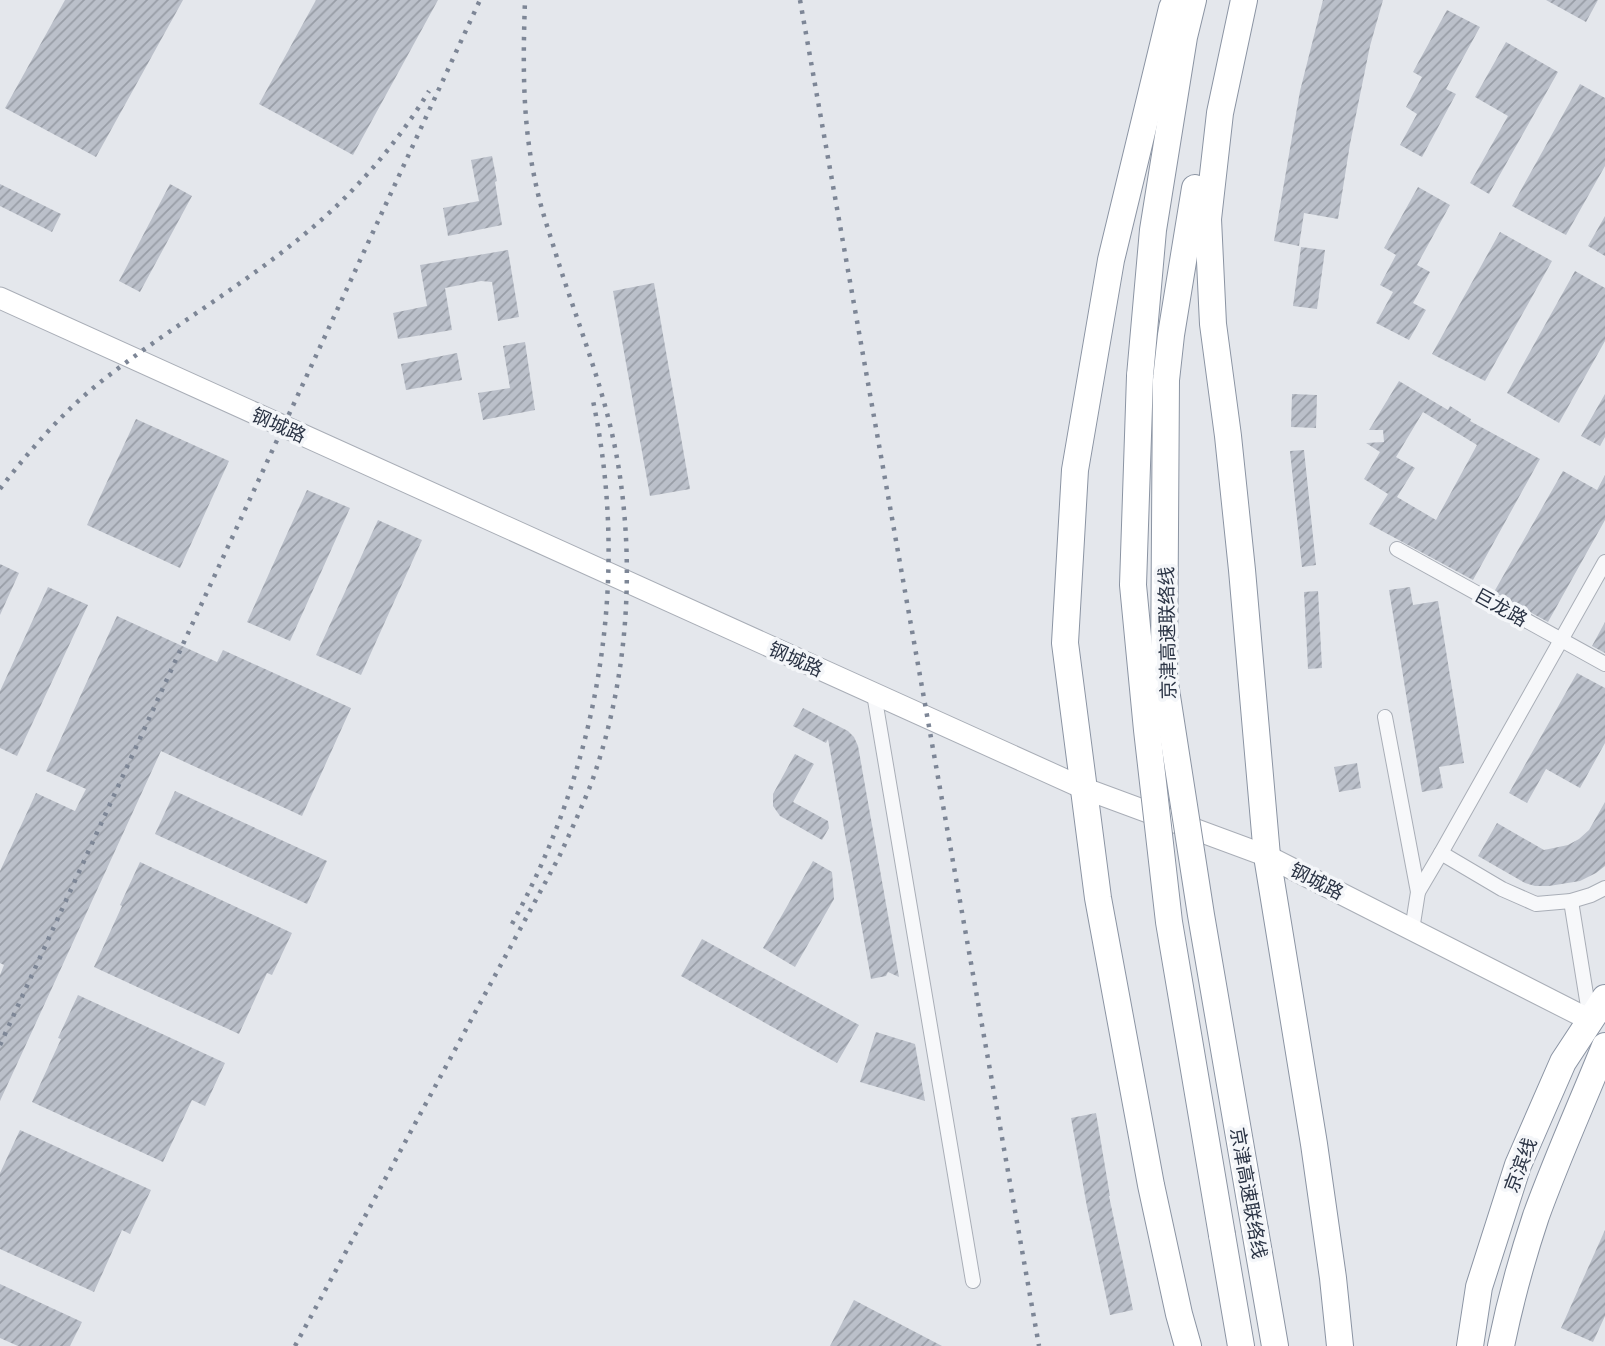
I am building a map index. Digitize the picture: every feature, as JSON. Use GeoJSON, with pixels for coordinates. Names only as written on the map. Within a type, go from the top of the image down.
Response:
{"type":"FeatureCollection","features":[{"type":"Feature","properties":{"kind":"highway"},"geometry":{"type":"LineString","coordinates":[[1176,0],[1111,260],[1075,470],[1065,643],[1098,898],[1151,1185],[1188,1346]]}},
{"type":"Feature","properties":{"kind":"highway","name":"京津高速联络线"},"geometry":{"type":"LineString","coordinates":[[1193,0],[1184,37],[1153,230],[1140,376],[1133,585],[1169,922],[1241,1346]]}},
{"type":"Feature","properties":{"kind":"highway","name":"京津高速联络线"},"geometry":{"type":"LineString","coordinates":[[1227,0],[1171,335],[1166,380],[1164,677],[1201,915],[1275,1346]]}},
{"type":"Feature","properties":{"kind":"highway"},"geometry":{"type":"LineString","coordinates":[[1244,0],[1220,113],[1208,219],[1213,324],[1242,570],[1267,856],[1334,1278],[1340,1346]]}},
{"type":"Feature","properties":{"kind":"highway","name":"京滨线"},"geometry":{"type":"LineString","coordinates":[[1470,1346],[1479,1287],[1518,1165],[1563,1062],[1598,1019],[1605,998]]}},
{"type":"Feature","properties":{"kind":"highway","name":"京滨线"},"geometry":{"type":"LineString","coordinates":[[1501,1346],[1510,1303],[1536,1217],[1605,1045]]}},
{"type":"Feature","properties":{"kind":"street","name":"钢城路"},"geometry":{"type":"LineString","coordinates":[[0,298],[1083,788],[1267,856],[1412,930],[1598,1019]]}},
{"type":"Feature","properties":{"kind":"street","name":"巨龙路"},"geometry":{"type":"LineString","coordinates":[[1397,549],[1605,664]]}},
{"type":"Feature","properties":{"kind":"street"},"geometry":{"type":"LineString","coordinates":[[1418,892],[1605,562]]}},
{"type":"Feature","properties":{"kind":"street"},"geometry":{"type":"LineString","coordinates":[[874,694],[973,1281]]}},
{"type":"Feature","properties":{"kind":"street"},"geometry":{"type":"LineString","coordinates":[[1385,716],[1418,892],[1412,930]]}},
{"type":"Feature","properties":{"kind":"street"},"geometry":{"type":"LineString","coordinates":[[1441,853],[1536,904],[1571,901],[1605,888]]}},
{"type":"Feature","properties":{"kind":"street"},"geometry":{"type":"LineString","coordinates":[[1571,901],[1605,1045]]}},
{"type":"Feature","properties":{"kind":"building"},"geometry":{"type":"Polygon","coordinates":[[[65,0],[183,0],[96,157],[5,108],[65,0]]]}},
{"type":"Feature","properties":{"kind":"building"},"geometry":{"type":"Polygon","coordinates":[[[316,0],[438,0],[353,155],[259,104],[316,0]]]}},
{"type":"Feature","properties":{"kind":"building"},"geometry":{"type":"Polygon","coordinates":[[[1323,0],[1383,0],[1370,46],[1338,219],[1304,213],[1299,246],[1274,241],[1300,91],[1323,0]]]}},
{"type":"Feature","properties":{"kind":"building"},"geometry":{"type":"Polygon","coordinates":[[[1546,0],[1598,0],[1586,22],[1546,0]]]}},
{"type":"Feature","properties":{"kind":"building"},"geometry":{"type":"Polygon","coordinates":[[[1447,10],[1480,27],[1446,89],[1456,94],[1422,157],[1400,145],[1417,114],[1406,107],[1422,77],[1413,72],[1447,10]]]}},
{"type":"Feature","properties":{"kind":"building"},"geometry":{"type":"Polygon","coordinates":[[[1506,42],[1558,72],[1489,194],[1470,183],[1508,116],[1475,97],[1506,42]]]}},
{"type":"Feature","properties":{"kind":"building"},"geometry":{"type":"Polygon","coordinates":[[[1580,84],[1605,98],[1605,166],[1566,235],[1512,206],[1580,84]]]}},
{"type":"Feature","properties":{"kind":"building"},"geometry":{"type":"Polygon","coordinates":[[[492,156],[502,225],[448,236],[443,208],[479,201],[471,160],[492,156]]]}},
{"type":"Feature","properties":{"kind":"building"},"geometry":{"type":"Polygon","coordinates":[[[0,184],[61,214],[52,232],[0,206],[0,184]]]}},
{"type":"Feature","properties":{"kind":"building"},"geometry":{"type":"Polygon","coordinates":[[[170,184],[192,196],[140,292],[119,281],[170,184]]]}},
{"type":"Feature","properties":{"kind":"building"},"geometry":{"type":"Polygon","coordinates":[[[1418,187],[1450,205],[1417,265],[1430,272],[1413,303],[1426,310],[1409,340],[1376,323],[1393,292],[1380,285],[1396,255],[1384,248],[1418,187]]]}},
{"type":"Feature","properties":{"kind":"building"},"geometry":{"type":"Polygon","coordinates":[[[1605,216],[1605,256],[1588,246],[1605,216]]]}},
{"type":"Feature","properties":{"kind":"building"},"geometry":{"type":"Polygon","coordinates":[[[1500,232],[1552,261],[1485,381],[1432,354],[1500,232]]]}},
{"type":"Feature","properties":{"kind":"building"},"geometry":{"type":"Polygon","coordinates":[[[1301,247],[1325,250],[1317,309],[1293,306],[1301,247]]]}},
{"type":"Feature","properties":{"kind":"building"},"geometry":{"type":"Polygon","coordinates":[[[508,250],[519,317],[498,321],[492,282],[481,281],[445,288],[452,330],[398,339],[393,313],[427,306],[420,265],[508,250]]]}},
{"type":"Feature","properties":{"kind":"building"},"geometry":{"type":"Polygon","coordinates":[[[1575,271],[1605,288],[1605,341],[1559,423],[1507,393],[1575,271]]]}},
{"type":"Feature","properties":{"kind":"building"},"geometry":{"type":"Polygon","coordinates":[[[654,283],[690,489],[650,496],[613,291],[654,283]]]}},
{"type":"Feature","properties":{"kind":"building"},"geometry":{"type":"Polygon","coordinates":[[[525,342],[535,410],[483,420],[478,393],[510,388],[503,346],[525,342]]]}},
{"type":"Feature","properties":{"kind":"building"},"geometry":{"type":"Polygon","coordinates":[[[457,353],[462,380],[406,390],[401,364],[457,353]]]}},
{"type":"Feature","properties":{"kind":"building"},"geometry":{"type":"Polygon","coordinates":[[[1399,381],[1448,410],[1450,406],[1471,419],[1470,421],[1540,459],[1473,580],[1369,524],[1388,494],[1364,479],[1380,452],[1366,443],[1384,442],[1383,430],[1369,430],[1399,381]],[[1423,412],[1396,457],[1415,468],[1397,497],[1436,520],[1477,445],[1423,412]]]}},
{"type":"Feature","properties":{"kind":"building"},"geometry":{"type":"Polygon","coordinates":[[[1292,394],[1317,395],[1316,428],[1291,427],[1292,394]]]}},
{"type":"Feature","properties":{"kind":"building"},"geometry":{"type":"Polygon","coordinates":[[[1605,394],[1605,437],[1600,446],[1581,436],[1605,394]]]}},
{"type":"Feature","properties":{"kind":"building"},"geometry":{"type":"Polygon","coordinates":[[[136,419],[229,461],[180,568],[87,525],[136,419]]]}},
{"type":"Feature","properties":{"kind":"building"},"geometry":{"type":"Polygon","coordinates":[[[1304,450],[1316,565],[1302,567],[1290,451],[1304,450]]]}},
{"type":"Feature","properties":{"kind":"building"},"geometry":{"type":"Polygon","coordinates":[[[1563,471],[1597,490],[1605,475],[1605,520],[1548,622],[1494,592],[1563,471]]]}},
{"type":"Feature","properties":{"kind":"building"},"geometry":{"type":"Polygon","coordinates":[[[307,490],[350,508],[290,641],[247,622],[307,490]]]}},
{"type":"Feature","properties":{"kind":"building"},"geometry":{"type":"Polygon","coordinates":[[[378,520],[422,540],[361,675],[316,655],[378,520]]]}},
{"type":"Feature","properties":{"kind":"building"},"geometry":{"type":"Polygon","coordinates":[[[0,564],[19,573],[0,615],[0,564]]]}},
{"type":"Feature","properties":{"kind":"building"},"geometry":{"type":"Polygon","coordinates":[[[48,587],[88,605],[17,756],[0,748],[0,691],[48,587]]]}},
{"type":"Feature","properties":{"kind":"building"},"geometry":{"type":"Polygon","coordinates":[[[1410,587],[1413,605],[1438,601],[1464,763],[1439,767],[1443,788],[1422,792],[1389,590],[1410,587]]]}},
{"type":"Feature","properties":{"kind":"building"},"geometry":{"type":"Polygon","coordinates":[[[1318,591],[1322,668],[1308,669],[1304,592],[1318,591]]]}},
{"type":"Feature","properties":{"kind":"building"},"geometry":{"type":"Polygon","coordinates":[[[117,616],[217,662],[223,650],[351,708],[302,816],[161,751],[0,1101],[0,975],[4,965],[0,963],[0,871],[36,793],[75,811],[86,789],[46,771],[117,616]]]}},
{"type":"Feature","properties":{"kind":"building"},"geometry":{"type":"Polygon","coordinates":[[[1605,622],[1605,653],[1592,646],[1605,622]]]}},
{"type":"Feature","properties":{"kind":"building"},"geometry":{"type":"Polygon","coordinates":[[[1577,673],[1605,688],[1605,743],[1580,788],[1546,769],[1527,803],[1509,793],[1577,673]]]}},
{"type":"Feature","properties":{"kind":"building"},"geometry":{"type":"Polygon","coordinates":[[[803,708],[848,731],[858,746],[899,977],[888,972],[886,976],[871,979],[828,739],[826,743],[793,726],[803,708]]]}},
{"type":"Feature","properties":{"kind":"building"},"geometry":{"type":"Polygon","coordinates":[[[795,754],[814,764],[793,802],[828,821],[829,828],[822,840],[780,816],[773,806],[773,794],[795,754]]]}},
{"type":"Feature","properties":{"kind":"building"},"geometry":{"type":"Polygon","coordinates":[[[1357,763],[1361,788],[1339,792],[1334,767],[1357,763]]]}},
{"type":"Feature","properties":{"kind":"building"},"geometry":{"type":"Polygon","coordinates":[[[175,791],[327,861],[307,904],[155,834],[175,791]]]}},
{"type":"Feature","properties":{"kind":"building"},"geometry":{"type":"Polygon","coordinates":[[[1605,802],[1605,866],[1580,881],[1535,886],[1478,856],[1497,823],[1544,850],[1568,845],[1589,830],[1605,802]]]}},
{"type":"Feature","properties":{"kind":"building"},"geometry":{"type":"Polygon","coordinates":[[[813,861],[832,872],[834,899],[795,967],[763,948],[813,861]]]}},
{"type":"Feature","properties":{"kind":"building"},"geometry":{"type":"Polygon","coordinates":[[[140,862],[292,933],[272,975],[267,973],[239,1034],[94,967],[140,862]]]}},
{"type":"Feature","properties":{"kind":"building"},"geometry":{"type":"Polygon","coordinates":[[[702,939],[859,1025],[837,1063],[681,976],[702,939]]]}},
{"type":"Feature","properties":{"kind":"building"},"geometry":{"type":"Polygon","coordinates":[[[78,995],[225,1063],[205,1106],[192,1100],[163,1162],[32,1102],[78,995]]]}},
{"type":"Feature","properties":{"kind":"building"},"geometry":{"type":"Polygon","coordinates":[[[876,1032],[915,1044],[925,1101],[860,1082],[876,1032]]]}},
{"type":"Feature","properties":{"kind":"building"},"geometry":{"type":"Polygon","coordinates":[[[1096,1113],[1109,1196],[1133,1310],[1110,1315],[1071,1118],[1096,1113]]]}},
{"type":"Feature","properties":{"kind":"building"},"geometry":{"type":"Polygon","coordinates":[[[20,1130],[151,1190],[130,1234],[122,1230],[94,1292],[0,1249],[0,1173],[20,1130]]]}},
{"type":"Feature","properties":{"kind":"building"},"geometry":{"type":"Polygon","coordinates":[[[1605,1230],[1605,1316],[1593,1342],[1561,1328],[1605,1230]]]}},
{"type":"Feature","properties":{"kind":"building"},"geometry":{"type":"Polygon","coordinates":[[[0,1284],[82,1322],[70,1346],[18,1346],[0,1338],[0,1284]]]}},
{"type":"Feature","properties":{"kind":"building"},"geometry":{"type":"Polygon","coordinates":[[[854,1300],[942,1346],[830,1346],[854,1300]]]}},
{"type":"Feature","properties":{"kind":"railway"},"geometry":{"type":"LineString","coordinates":[[0,1045],[480,0]]}},
{"type":"Feature","properties":{"kind":"railway"},"geometry":{"type":"LineString","coordinates":[[295,1346],[559,857],[591,784],[613,708],[620,668],[627,589],[624,509],[619,470],[601,390],[558,261],[535,180],[526,112],[525,0]]}},
{"type":"Feature","properties":{"kind":"railway"},"geometry":{"type":"LineString","coordinates":[[800,0],[1039,1346]]}},
{"type":"Feature","properties":{"kind":"railway"},"geometry":{"type":"LineString","coordinates":[[0,489],[46,433],[98,384],[260,269],[329,213],[376,164],[429,91]]}},
{"type":"Feature","properties":{"kind":"railway"},"geometry":{"type":"LineString","coordinates":[[512,924],[542,862],[567,799],[586,734],[600,667],[607,600],[608,532],[603,464],[592,396]]}}]}
